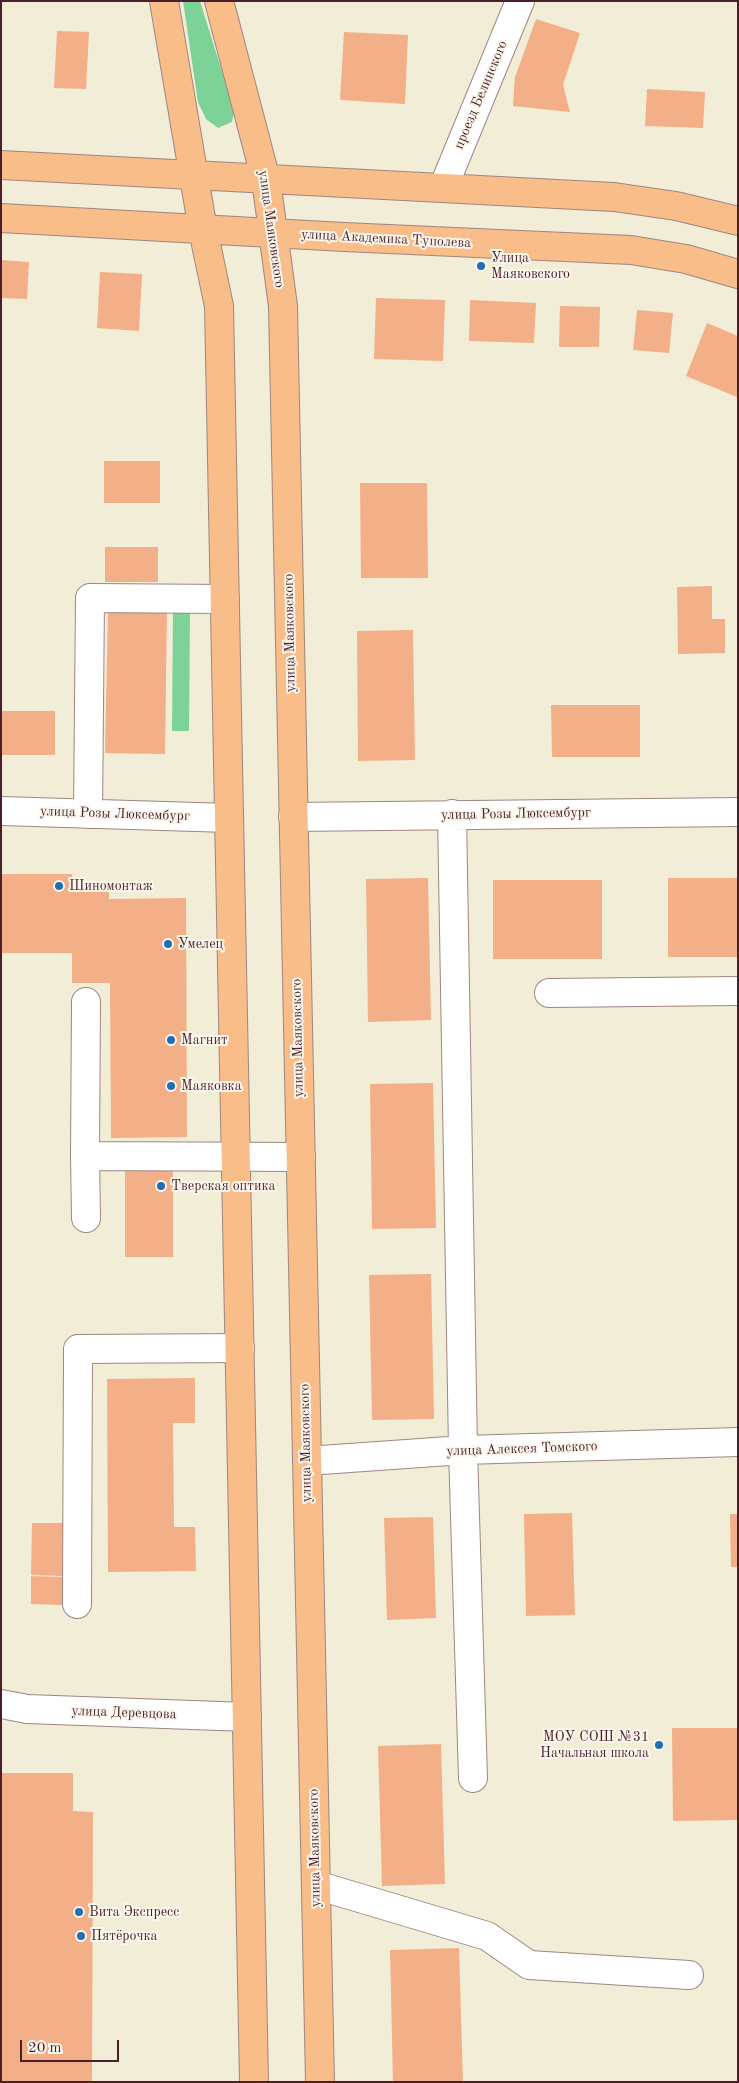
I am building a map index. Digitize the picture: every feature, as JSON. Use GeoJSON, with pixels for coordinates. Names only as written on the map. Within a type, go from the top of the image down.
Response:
{"type":"FeatureCollection","features":[{"type":"Feature","properties":{"kind":"main road"},"geometry":{"type":"LineString","coordinates":[[164,1],[193,177],[219,306],[254,2082]]}},
{"type":"Feature","properties":{"kind":"main road","name":"улица Маяковского"},"geometry":{"type":"LineString","coordinates":[[219,1],[266,180],[283,306],[320,2082]]}},
{"type":"Feature","properties":{"kind":"main road"},"geometry":{"type":"LineString","coordinates":[[1,165],[193,177],[614,196],[676,206],[738,221]]}},
{"type":"Feature","properties":{"kind":"main road","name":"улица Академика Туполева"},"geometry":{"type":"LineString","coordinates":[[1,218],[203,230],[631,250],[686,259],[738,274]]}},
{"type":"Feature","properties":{"kind":"street","name":"проезд Белинского"},"geometry":{"type":"LineString","coordinates":[[443,188],[520,1]]}},
{"type":"Feature","properties":{"kind":"street"},"geometry":{"type":"LineString","coordinates":[[88,814],[90,598],[225,599]]}},
{"type":"Feature","properties":{"kind":"street","name":"улица Розы Люксембург"},"geometry":{"type":"LineString","coordinates":[[1,811],[229,818]]}},
{"type":"Feature","properties":{"kind":"street","name":"улица Розы Люксембург"},"geometry":{"type":"LineString","coordinates":[[293,816],[738,812]]}},
{"type":"Feature","properties":{"kind":"street"},"geometry":{"type":"LineString","coordinates":[[452,814],[463,1450],[473,1778]]}},
{"type":"Feature","properties":{"kind":"street"},"geometry":{"type":"LineString","coordinates":[[550,993],[738,991]]}},
{"type":"Feature","properties":{"kind":"street"},"geometry":{"type":"LineString","coordinates":[[86,1002],[86,1218]]}},
{"type":"Feature","properties":{"kind":"street"},"geometry":{"type":"LineString","coordinates":[[85,1156],[300,1157]]}},
{"type":"Feature","properties":{"kind":"street"},"geometry":{"type":"LineString","coordinates":[[78,1604],[78,1349],[240,1348]]}},
{"type":"Feature","properties":{"kind":"street","name":"улица Алексея Томского"},"geometry":{"type":"LineString","coordinates":[[307,1461],[463,1450],[738,1442]]}},
{"type":"Feature","properties":{"kind":"street","name":"улица Деревцова"},"geometry":{"type":"LineString","coordinates":[[1,1704],[27,1708],[247,1717]]}},
{"type":"Feature","properties":{"kind":"street"},"geometry":{"type":"LineString","coordinates":[[316,1885],[487,1936],[529,1965],[690,1975]]}},
{"type":"Feature","properties":{"kind":"green space"},"geometry":{"type":"Polygon","coordinates":[[[183,1],[200,1],[234,110],[232,122],[218,128],[206,119],[198,102],[183,1]]]}},
{"type":"Feature","properties":{"kind":"green space"},"geometry":{"type":"Polygon","coordinates":[[[173,609],[190,609],[189,731],[172,731],[173,609]]]}},
{"type":"Feature","properties":{"kind":"building"},"geometry":{"type":"Polygon","coordinates":[[[536,19],[580,33],[563,85],[570,112],[513,106],[515,77],[536,19]]]}},
{"type":"Feature","properties":{"kind":"building"},"geometry":{"type":"Polygon","coordinates":[[[57,31],[89,32],[86,89],[54,88],[57,31]]]}},
{"type":"Feature","properties":{"kind":"building"},"geometry":{"type":"Polygon","coordinates":[[[344,32],[408,35],[405,104],[340,100],[344,32]]]}},
{"type":"Feature","properties":{"kind":"building"},"geometry":{"type":"Polygon","coordinates":[[[647,89],[705,92],[703,128],[645,126],[647,89]]]}},
{"type":"Feature","properties":{"kind":"building"},"geometry":{"type":"Polygon","coordinates":[[[1,260],[29,262],[27,299],[1,298],[1,260]]]}},
{"type":"Feature","properties":{"kind":"building"},"geometry":{"type":"Polygon","coordinates":[[[100,272],[142,274],[139,331],[97,328],[100,272]]]}},
{"type":"Feature","properties":{"kind":"building"},"geometry":{"type":"Polygon","coordinates":[[[376,298],[445,300],[443,361],[374,359],[376,298]]]}},
{"type":"Feature","properties":{"kind":"building"},"geometry":{"type":"Polygon","coordinates":[[[470,300],[536,303],[534,343],[469,341],[470,300]]]}},
{"type":"Feature","properties":{"kind":"building"},"geometry":{"type":"Polygon","coordinates":[[[560,306],[600,307],[599,347],[559,347],[560,306]]]}},
{"type":"Feature","properties":{"kind":"building"},"geometry":{"type":"Polygon","coordinates":[[[637,310],[673,313],[669,353],[633,350],[637,310]]]}},
{"type":"Feature","properties":{"kind":"building"},"geometry":{"type":"Polygon","coordinates":[[[707,323],[738,336],[737,397],[686,376],[707,323]]]}},
{"type":"Feature","properties":{"kind":"building"},"geometry":{"type":"Polygon","coordinates":[[[104,461],[160,461],[160,503],[104,503],[104,461]]]}},
{"type":"Feature","properties":{"kind":"building"},"geometry":{"type":"Polygon","coordinates":[[[360,483],[427,483],[428,578],[361,578],[360,483]]]}},
{"type":"Feature","properties":{"kind":"building"},"geometry":{"type":"Polygon","coordinates":[[[105,547],[158,547],[158,582],[105,582],[105,547]]]}},
{"type":"Feature","properties":{"kind":"building"},"geometry":{"type":"Polygon","coordinates":[[[712,586],[712,619],[725,619],[725,653],[678,654],[677,587],[712,586]]]}},
{"type":"Feature","properties":{"kind":"building"},"geometry":{"type":"Polygon","coordinates":[[[108,607],[167,608],[165,754],[105,753],[108,607]]]}},
{"type":"Feature","properties":{"kind":"building"},"geometry":{"type":"Polygon","coordinates":[[[413,630],[415,760],[358,761],[357,631],[413,630]]]}},
{"type":"Feature","properties":{"kind":"building"},"geometry":{"type":"Polygon","coordinates":[[[551,705],[640,705],[640,757],[552,757],[551,705]]]}},
{"type":"Feature","properties":{"kind":"building"},"geometry":{"type":"Polygon","coordinates":[[[1,711],[55,711],[55,755],[1,755],[1,711]]]}},
{"type":"Feature","properties":{"kind":"building"},"geometry":{"type":"Polygon","coordinates":[[[1,874],[72,874],[72,882],[109,882],[109,899],[186,898],[187,1137],[111,1138],[110,983],[72,983],[72,953],[1,953],[1,874]]]}},
{"type":"Feature","properties":{"kind":"building"},"geometry":{"type":"Polygon","coordinates":[[[428,878],[431,1020],[368,1022],[366,879],[428,878]]]}},
{"type":"Feature","properties":{"kind":"building"},"geometry":{"type":"Polygon","coordinates":[[[668,878],[738,878],[738,957],[668,957],[668,878]]]}},
{"type":"Feature","properties":{"kind":"building"},"geometry":{"type":"Polygon","coordinates":[[[493,880],[602,880],[602,959],[493,959],[493,880]]]}},
{"type":"Feature","properties":{"kind":"building"},"geometry":{"type":"Polygon","coordinates":[[[433,1083],[436,1228],[372,1229],[370,1084],[433,1083]]]}},
{"type":"Feature","properties":{"kind":"building"},"geometry":{"type":"Polygon","coordinates":[[[125,1166],[173,1166],[173,1257],[125,1257],[125,1166]]]}},
{"type":"Feature","properties":{"kind":"building"},"geometry":{"type":"Polygon","coordinates":[[[431,1274],[434,1419],[372,1420],[369,1275],[431,1274]]]}},
{"type":"Feature","properties":{"kind":"building"},"geometry":{"type":"Polygon","coordinates":[[[195,1378],[195,1423],[173,1423],[174,1527],[195,1527],[196,1571],[108,1572],[107,1379],[195,1378]]]}},
{"type":"Feature","properties":{"kind":"building"},"geometry":{"type":"Polygon","coordinates":[[[572,1513],[575,1615],[526,1616],[524,1514],[572,1513]]]}},
{"type":"Feature","properties":{"kind":"building"},"geometry":{"type":"Polygon","coordinates":[[[730,1514],[738,1514],[738,1567],[731,1567],[730,1514]]]}},
{"type":"Feature","properties":{"kind":"building"},"geometry":{"type":"Polygon","coordinates":[[[433,1517],[436,1618],[387,1620],[384,1518],[433,1517]]]}},
{"type":"Feature","properties":{"kind":"building"},"geometry":{"type":"Polygon","coordinates":[[[32,1523],[63,1523],[62,1576],[31,1575],[32,1523]]]}},
{"type":"Feature","properties":{"kind":"building"},"geometry":{"type":"Polygon","coordinates":[[[31,1576],[62,1577],[62,1605],[31,1604],[31,1576]]]}},
{"type":"Feature","properties":{"kind":"building"},"geometry":{"type":"Polygon","coordinates":[[[672,1728],[738,1728],[738,1820],[673,1821],[672,1728]]]}},
{"type":"Feature","properties":{"kind":"building"},"geometry":{"type":"Polygon","coordinates":[[[441,1744],[445,1884],[382,1886],[378,1746],[441,1744]]]}},
{"type":"Feature","properties":{"kind":"building"},"geometry":{"type":"Polygon","coordinates":[[[1,1773],[73,1773],[73,1811],[93,1812],[92,2082],[1,2082],[1,1773]]]}},
{"type":"Feature","properties":{"kind":"building"},"geometry":{"type":"Polygon","coordinates":[[[459,1948],[463,2082],[393,2082],[390,1950],[459,1948]]]}},
{"type":"Feature","properties":{"kind":"place","name":"Улица Маяковского"},"geometry":{"type":"Point","coordinates":[481,266]}},
{"type":"Feature","properties":{"kind":"place","name":"Шиномонтаж"},"geometry":{"type":"Point","coordinates":[59,886]}},
{"type":"Feature","properties":{"kind":"place","name":"Умелец"},"geometry":{"type":"Point","coordinates":[168,944]}},
{"type":"Feature","properties":{"kind":"place","name":"Магнит"},"geometry":{"type":"Point","coordinates":[171,1040]}},
{"type":"Feature","properties":{"kind":"place","name":"Маяковка"},"geometry":{"type":"Point","coordinates":[171,1086]}},
{"type":"Feature","properties":{"kind":"place","name":"Тверская оптика"},"geometry":{"type":"Point","coordinates":[161,1186]}},
{"type":"Feature","properties":{"kind":"place","name":"МОУ СОШ №31 Начальная школа"},"geometry":{"type":"Point","coordinates":[659,1745]}},
{"type":"Feature","properties":{"kind":"place","name":"Вита Экспресс"},"geometry":{"type":"Point","coordinates":[79,1912]}},
{"type":"Feature","properties":{"kind":"place","name":"Пятёрочка"},"geometry":{"type":"Point","coordinates":[81,1936]}}]}
